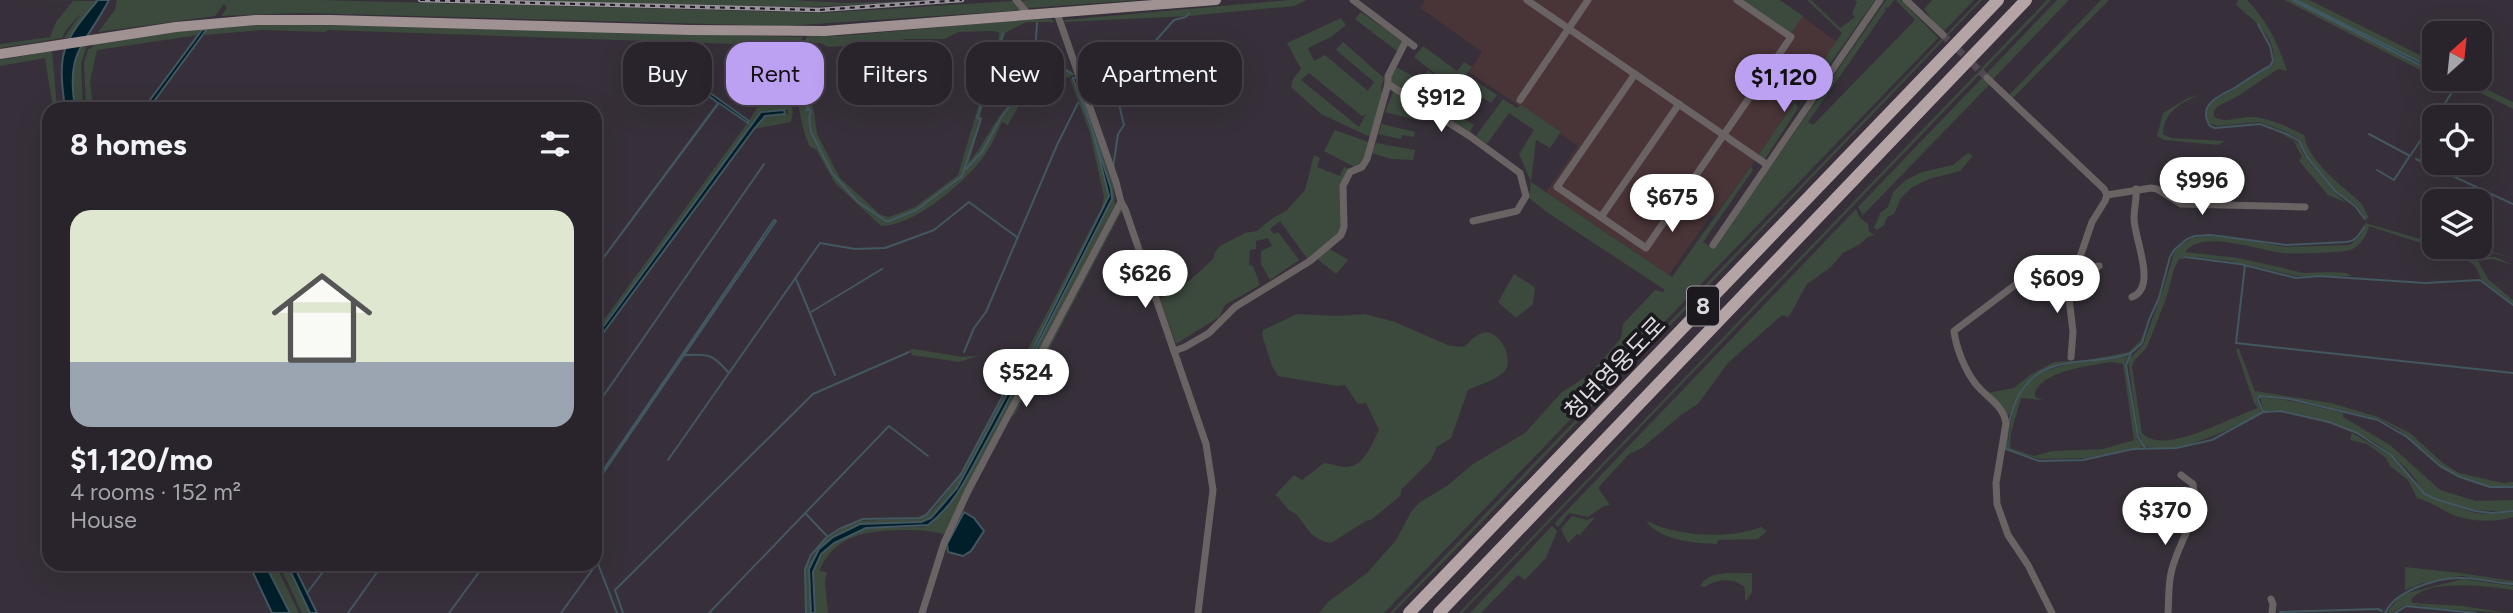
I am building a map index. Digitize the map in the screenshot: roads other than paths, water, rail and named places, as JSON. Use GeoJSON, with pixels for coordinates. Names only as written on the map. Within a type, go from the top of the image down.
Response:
{"type":"FeatureCollection","features":[{"type":"Feature","properties":{"kind":"highway","name":"청년영웅도로"},"geometry":{"type":"LineString","coordinates":[[1409,613],[1998,0]]}},
{"type":"Feature","properties":{"kind":"highway","name":"청년영웅도로"},"geometry":{"type":"LineString","coordinates":[[1439,613],[2026,0]]}},
{"type":"Feature","properties":{"kind":"main road"},"geometry":{"type":"LineString","coordinates":[[0,54],[176,27],[256,20],[825,31],[1216,0]]}},
{"type":"Feature","properties":{"kind":"street"},"geometry":{"type":"LineString","coordinates":[[1016,0],[1029,15]]}},
{"type":"Feature","properties":{"kind":"street"},"geometry":{"type":"LineString","coordinates":[[1353,0],[1414,46]]}},
{"type":"Feature","properties":{"kind":"street"},"geometry":{"type":"LineString","coordinates":[[1527,0],[1766,164]]}},
{"type":"Feature","properties":{"kind":"street"},"geometry":{"type":"LineString","coordinates":[[1520,100],[1588,0]]}},
{"type":"Feature","properties":{"kind":"street"},"geometry":{"type":"LineString","coordinates":[[1635,74],[1557,187],[1646,248],[1791,37],[1737,0]]}},
{"type":"Feature","properties":{"kind":"street"},"geometry":{"type":"LineString","coordinates":[[1713,245],[1880,0]]}},
{"type":"Feature","properties":{"kind":"street"},"geometry":{"type":"LineString","coordinates":[[1906,0],[1943,35]]}},
{"type":"Feature","properties":{"kind":"street"},"geometry":{"type":"LineString","coordinates":[[1057,13],[1206,444],[1213,489],[1198,613]]}},
{"type":"Feature","properties":{"kind":"street"},"geometry":{"type":"LineString","coordinates":[[1174,351],[1209,333],[1235,307],[1310,261],[1341,235],[1344,227],[1343,186],[1350,172],[1362,167],[1367,159],[1388,76],[1406,41]]}},
{"type":"Feature","properties":{"kind":"street"},"geometry":{"type":"LineString","coordinates":[[1987,78],[2104,189],[2107,195]]}},
{"type":"Feature","properties":{"kind":"street"},"geometry":{"type":"LineString","coordinates":[[1388,84],[1471,137],[1520,173],[1526,195],[1517,211],[1473,221]]}},
{"type":"Feature","properties":{"kind":"street"},"geometry":{"type":"LineString","coordinates":[[1601,217],[1679,104]]}},
{"type":"Feature","properties":{"kind":"street"},"geometry":{"type":"LineString","coordinates":[[2107,195],[2136,189],[2157,189],[2181,204],[2305,207]]}},
{"type":"Feature","properties":{"kind":"street"},"geometry":{"type":"LineString","coordinates":[[2132,297],[2140,292],[2145,274],[2134,219],[2136,189]]}},
{"type":"Feature","properties":{"kind":"street"},"geometry":{"type":"LineString","coordinates":[[2071,356],[2073,331],[2067,272],[2080,257],[2092,222],[2107,195]]}},
{"type":"Feature","properties":{"kind":"street"},"geometry":{"type":"LineString","coordinates":[[922,613],[940,554],[955,517],[990,446],[1121,202]]}},
{"type":"Feature","properties":{"kind":"street"},"geometry":{"type":"LineString","coordinates":[[2052,613],[2028,565],[2008,535],[1997,504],[1996,483],[2005,417],[1997,404],[1971,377],[1954,331],[2015,285],[2099,266]]}},
{"type":"Feature","properties":{"kind":"street"},"geometry":{"type":"LineString","coordinates":[[2168,613],[2171,571],[2189,529],[2196,502],[2193,484],[2181,475]]}},
{"type":"Feature","properties":{"kind":"street"},"geometry":{"type":"LineString","coordinates":[[2271,599],[2272,613]]}},
{"type":"Feature","properties":{"kind":"water"},"geometry":{"type":"Polygon","coordinates":[[[98,0],[109,0],[75,61],[74,102],[64,102],[62,61],[77,27],[98,0]]]}},
{"type":"Feature","properties":{"kind":"water"},"geometry":{"type":"Polygon","coordinates":[[[2292,0],[2422,63],[2422,66],[2292,0]]]}},
{"type":"Feature","properties":{"kind":"water"},"geometry":{"type":"Polygon","coordinates":[[[207,29],[153,102],[148,102],[202,30],[207,29]]]}},
{"type":"Feature","properties":{"kind":"water"},"geometry":{"type":"Polygon","coordinates":[[[712,94],[749,121],[748,123],[719,103],[602,260],[602,260],[718,103],[712,98],[712,94]]]}},
{"type":"Feature","properties":{"kind":"water"},"geometry":{"type":"Polygon","coordinates":[[[1083,105],[1085,105],[1111,189],[1112,199],[1032,356],[1031,353],[1109,196],[1083,105]]]}},
{"type":"Feature","properties":{"kind":"water"},"geometry":{"type":"Polygon","coordinates":[[[784,110],[785,114],[765,116],[754,129],[602,335],[602,328],[761,112],[784,110]]]}},
{"type":"Feature","properties":{"kind":"water"},"geometry":{"type":"Polygon","coordinates":[[[774,220],[776,221],[602,475],[774,220]]]}},
{"type":"Feature","properties":{"kind":"water"},"geometry":{"type":"Polygon","coordinates":[[[1027,357],[1030,359],[996,424],[946,508],[928,525],[866,528],[834,543],[821,554],[813,572],[815,613],[811,613],[809,569],[819,549],[833,537],[860,524],[921,522],[931,518],[957,488],[1027,357]]]}},
{"type":"Feature","properties":{"kind":"water"},"geometry":{"type":"Polygon","coordinates":[[[964,512],[974,518],[984,531],[971,551],[963,556],[948,552],[947,544],[964,512]]]}},
{"type":"Feature","properties":{"kind":"water"},"geometry":{"type":"Polygon","coordinates":[[[252,571],[269,571],[290,613],[272,613],[252,571]]]}},
{"type":"Feature","properties":{"kind":"water"},"geometry":{"type":"Polygon","coordinates":[[[290,571],[296,571],[317,613],[310,613],[290,571]]]}},
{"type":"Feature","properties":{"kind":"waterway"},"geometry":{"type":"LineString","coordinates":[[1113,168],[1118,134],[1124,125],[1118,100],[1112,90],[1174,20],[1186,17],[1189,13]]}},
{"type":"Feature","properties":{"kind":"waterway"},"geometry":{"type":"LineString","coordinates":[[1036,42],[1037,23]]}},
{"type":"Feature","properties":{"kind":"waterway"},"geometry":{"type":"LineString","coordinates":[[2258,24],[2270,46],[2273,60],[2270,66],[2212,101],[2206,111],[2210,126],[2215,128],[2260,124],[2289,135],[2299,141],[2307,157],[2335,191],[2355,206],[2365,219]]}},
{"type":"Feature","properties":{"kind":"waterway"},"geometry":{"type":"LineString","coordinates":[[809,110],[811,132],[832,173],[858,202],[889,221],[916,210],[962,176],[981,119],[977,118],[1003,34]]}},
{"type":"Feature","properties":{"kind":"waterway"},"geometry":{"type":"LineString","coordinates":[[806,110],[809,110],[802,93],[801,59],[808,40]]}},
{"type":"Feature","properties":{"kind":"waterway"},"geometry":{"type":"LineString","coordinates":[[966,169],[982,152],[1002,116],[1023,88],[1034,55],[1037,53],[1072,74]]}},
{"type":"Feature","properties":{"kind":"waterway"},"geometry":{"type":"LineString","coordinates":[[2444,105],[2453,91]]}},
{"type":"Feature","properties":{"kind":"waterway"},"geometry":{"type":"LineString","coordinates":[[964,352],[974,328],[986,312],[1057,145],[1078,103]]}},
{"type":"Feature","properties":{"kind":"waterway"},"geometry":{"type":"LineString","coordinates":[[2369,134],[2410,156],[2422,138]]}},
{"type":"Feature","properties":{"kind":"waterway"},"geometry":{"type":"LineString","coordinates":[[2377,170],[2394,180],[2409,157]]}},
{"type":"Feature","properties":{"kind":"waterway"},"geometry":{"type":"LineString","coordinates":[[2416,159],[2513,204]]}},
{"type":"Feature","properties":{"kind":"waterway"},"geometry":{"type":"LineString","coordinates":[[602,398],[764,164]]}},
{"type":"Feature","properties":{"kind":"waterway"},"geometry":{"type":"LineString","coordinates":[[668,460],[820,243],[855,249],[885,248],[934,230],[969,202],[1018,238]]}},
{"type":"Feature","properties":{"kind":"waterway"},"geometry":{"type":"LineString","coordinates":[[2145,448],[2138,437],[2126,365],[2131,353],[2142,343],[2174,250],[2187,239],[2211,235],[2286,245],[2346,242],[2355,239],[2364,227]]}},
{"type":"Feature","properties":{"kind":"waterway"},"geometry":{"type":"LineString","coordinates":[[2185,257],[2240,264],[2296,278],[2319,276],[2425,283],[2480,280],[2513,305]]}},
{"type":"Feature","properties":{"kind":"waterway"},"geometry":{"type":"LineString","coordinates":[[2245,265],[2236,343],[2513,373]]}},
{"type":"Feature","properties":{"kind":"waterway"},"geometry":{"type":"LineString","coordinates":[[811,312],[882,269]]}},
{"type":"Feature","properties":{"kind":"waterway"},"geometry":{"type":"LineString","coordinates":[[796,279],[835,375]]}},
{"type":"Feature","properties":{"kind":"waterway"},"geometry":{"type":"LineString","coordinates":[[623,613],[615,590],[813,394],[909,352]]}},
{"type":"Feature","properties":{"kind":"waterway"},"geometry":{"type":"LineString","coordinates":[[2131,353],[2113,358],[2074,362],[2042,371],[2023,388],[2017,398],[2009,423],[2006,449],[2039,461],[2083,460],[2133,449],[2176,448],[2212,440],[2263,412],[2280,411],[2329,422],[2357,433],[2391,455],[2425,494],[2435,499],[2475,511],[2513,511]]}},
{"type":"Feature","properties":{"kind":"waterway"},"geometry":{"type":"LineString","coordinates":[[684,355],[709,356],[728,372]]}},
{"type":"Feature","properties":{"kind":"waterway"},"geometry":{"type":"LineString","coordinates":[[806,613],[805,569],[811,555],[826,538],[863,519],[919,518],[926,515],[961,474],[1024,356]]}},
{"type":"Feature","properties":{"kind":"waterway"},"geometry":{"type":"LineString","coordinates":[[2263,411],[2259,396],[2290,399],[2378,420],[2407,437],[2440,466],[2460,477],[2490,487],[2513,487]]}},
{"type":"Feature","properties":{"kind":"waterway"},"geometry":{"type":"LineString","coordinates":[[709,613],[889,426],[928,456]]}},
{"type":"Feature","properties":{"kind":"waterway"},"geometry":{"type":"LineString","coordinates":[[805,513],[827,536]]}},
{"type":"Feature","properties":{"kind":"waterway"},"geometry":{"type":"LineString","coordinates":[[307,593],[324,571]]}},
{"type":"Feature","properties":{"kind":"waterway"},"geometry":{"type":"LineString","coordinates":[[348,613],[378,571]]}},
{"type":"Feature","properties":{"kind":"waterway"},"geometry":{"type":"LineString","coordinates":[[449,613],[480,571]]}},
{"type":"Feature","properties":{"kind":"waterway"},"geometry":{"type":"LineString","coordinates":[[561,613],[591,571]]}},
{"type":"Feature","properties":{"kind":"waterway"},"geometry":{"type":"LineString","coordinates":[[601,571],[617,613]]}},
{"type":"Feature","properties":{"kind":"waterway"},"geometry":{"type":"LineString","coordinates":[[2385,613],[2390,605],[2408,592],[2442,580],[2469,578],[2513,584]]}},
{"type":"Feature","properties":{"kind":"waterway"},"geometry":{"type":"LineString","coordinates":[[2395,613],[2406,606],[2476,613]]}},
{"type":"Feature","properties":{"kind":"waterway"},"geometry":{"type":"LineString","coordinates":[[2280,612],[2382,611]]}},
{"type":"Feature","properties":{"kind":"tunnel"},"geometry":{"type":"LineString","coordinates":[[1943,35],[1987,78]]}},
{"type":"Feature","properties":{"kind":"railway"},"geometry":{"type":"LineString","coordinates":[[420,0],[819,10],[962,0]]}}]}
